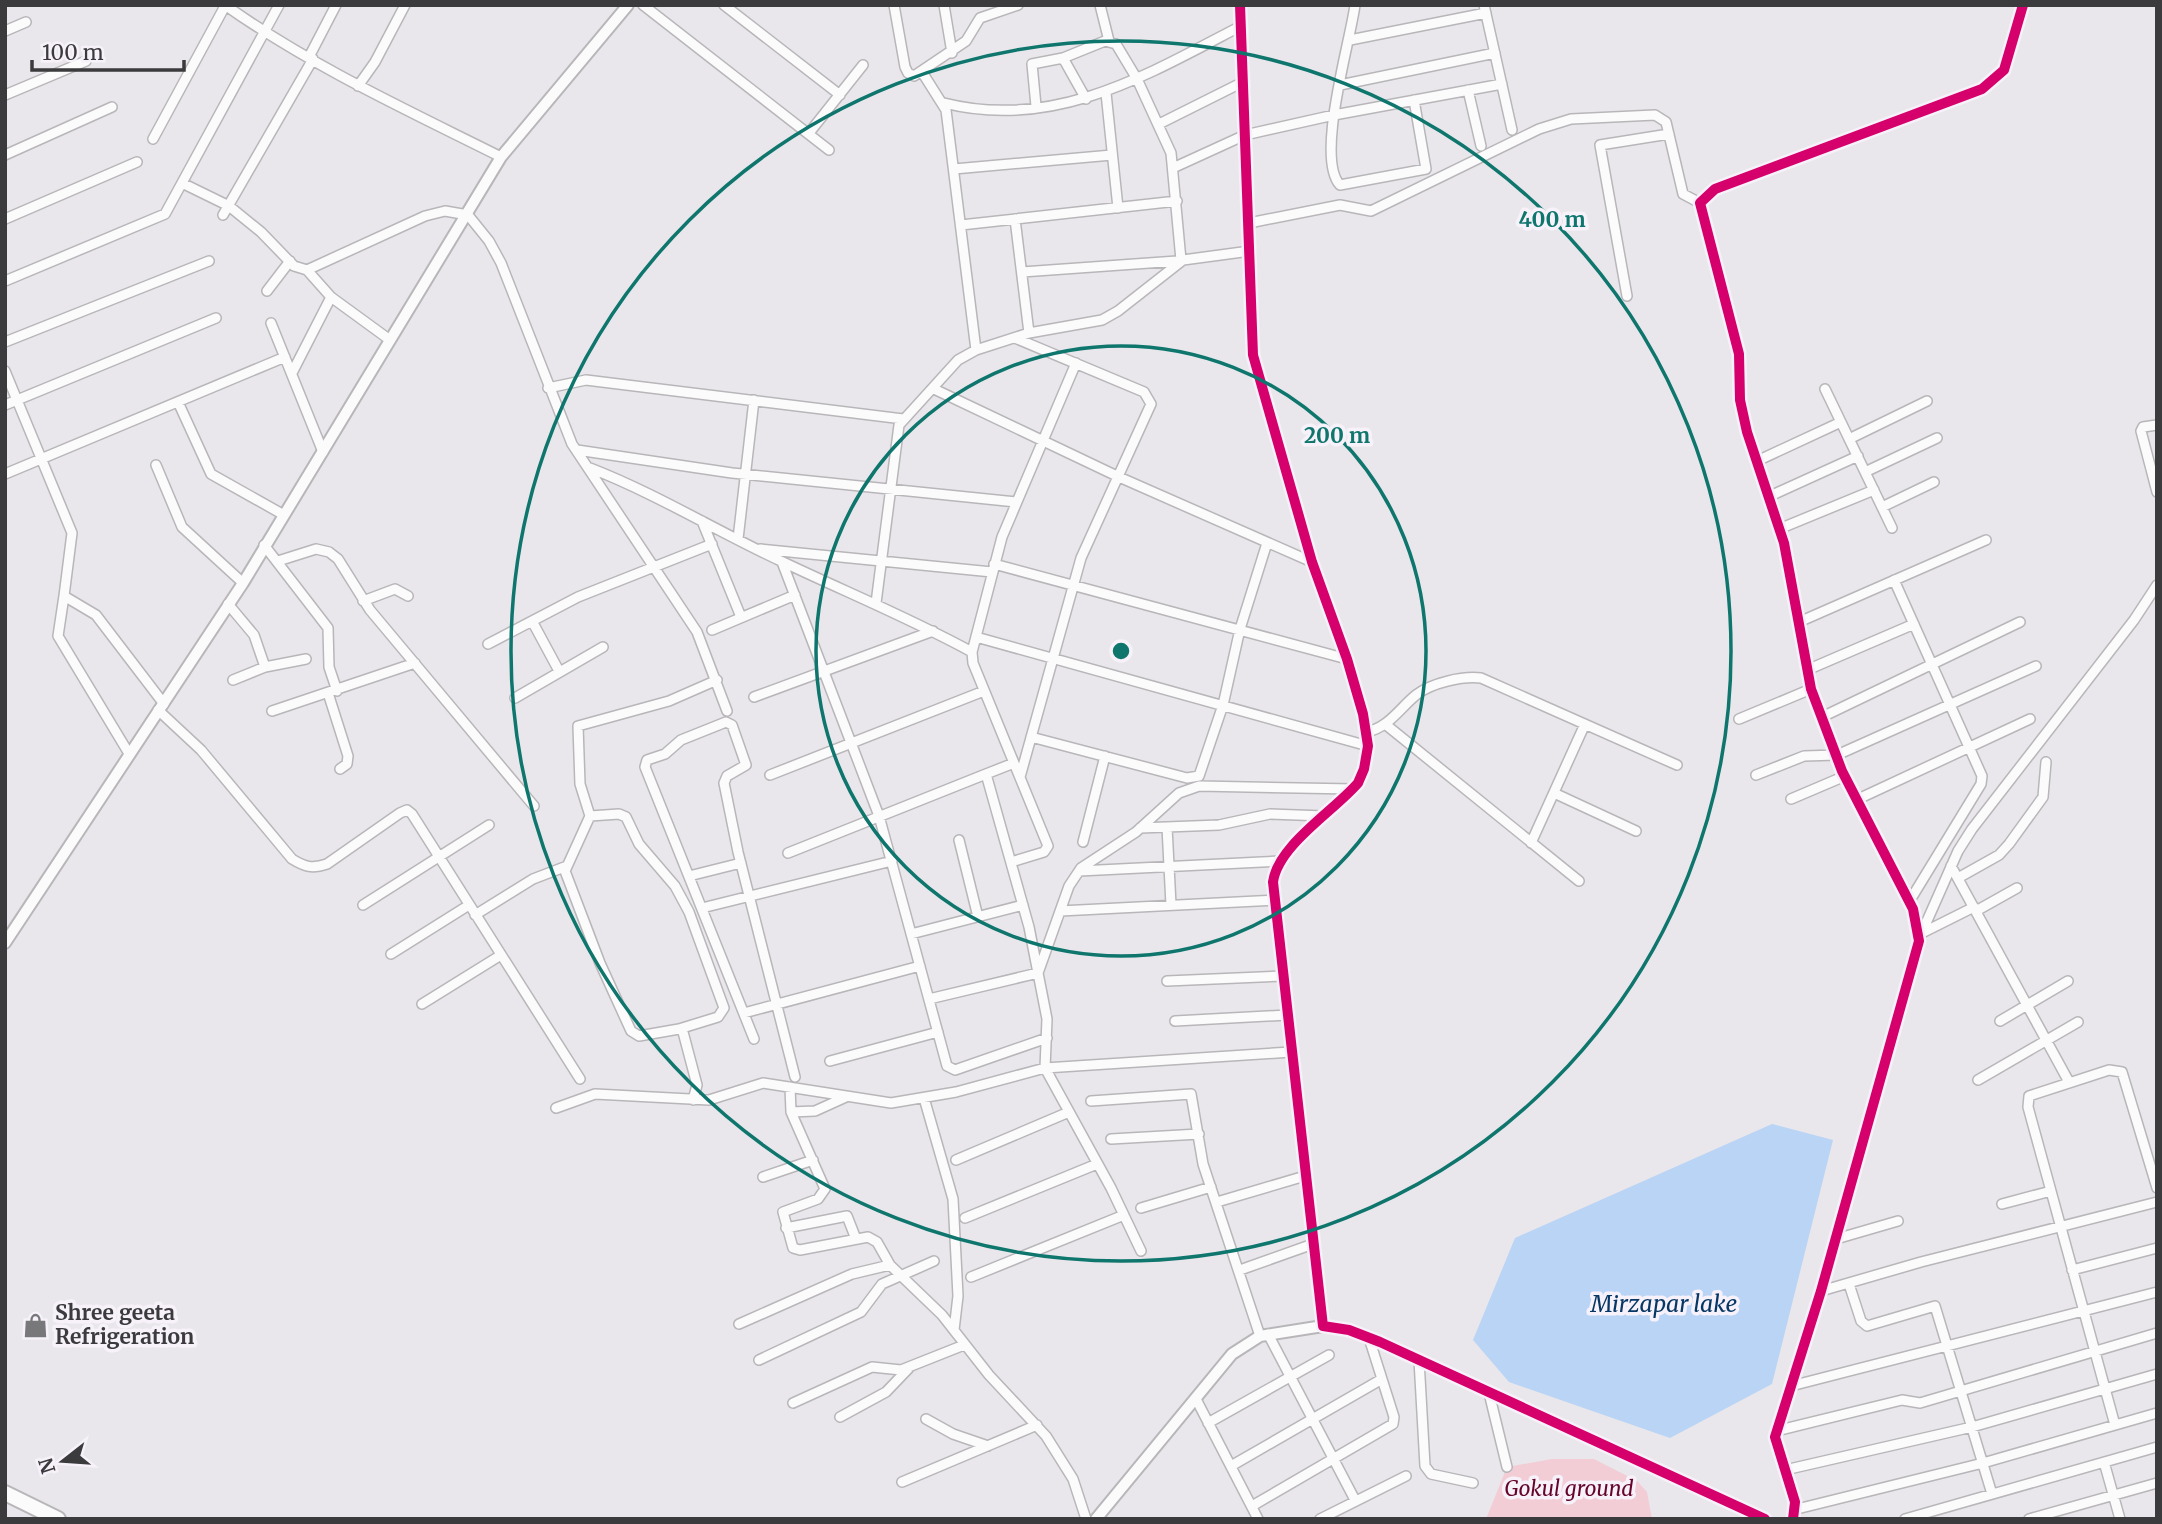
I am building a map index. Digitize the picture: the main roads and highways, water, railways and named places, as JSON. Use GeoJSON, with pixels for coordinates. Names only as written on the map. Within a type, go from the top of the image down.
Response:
{"type":"FeatureCollection","features":[{"type":"Feature","properties":{"kind":"main road"},"geometry":{"type":"LineString","coordinates":[[5,1493],[58,1519]]}},
{"type":"Feature","properties":{"kind":"water","name":"Mirzapar lake"},"geometry":{"type":"Polygon","coordinates":[[[1772,1124],[1833,1140],[1772,1384],[1670,1438],[1509,1382],[1473,1340],[1515,1238],[1772,1124]]]}},
{"type":"Feature","properties":{"kind":"place","name":"Shree geeta Refrigeration"},"geometry":{"type":"Point","coordinates":[35,1325]}},
{"type":"Feature","properties":{"kind":"park label","name":"Gokul ground"},"geometry":{"type":"Point","coordinates":[1569,1489]}}]}
